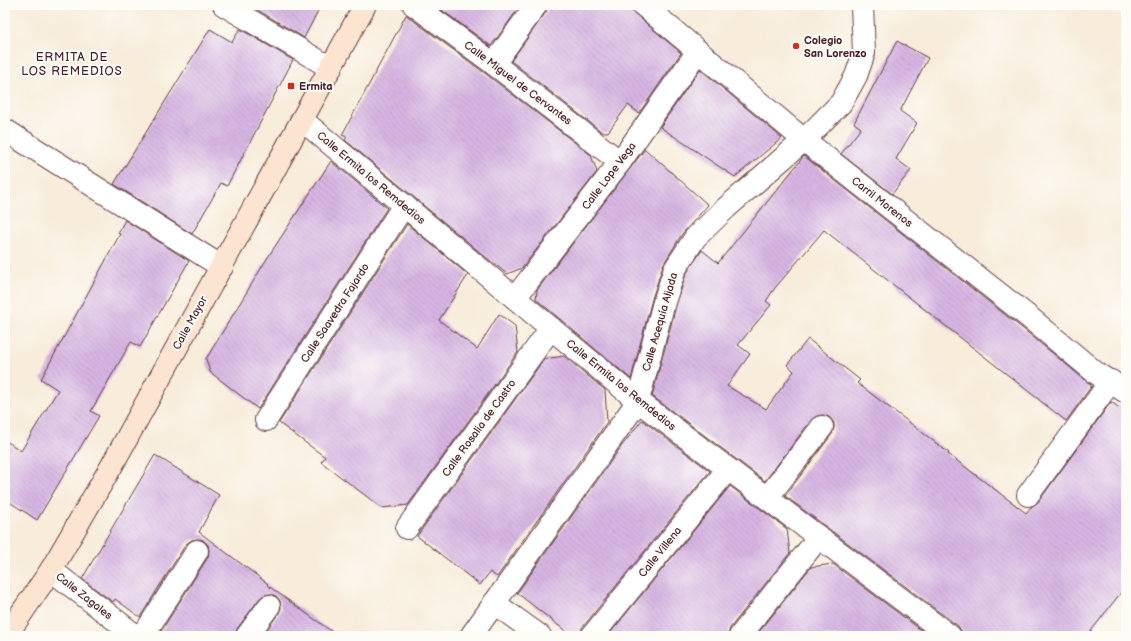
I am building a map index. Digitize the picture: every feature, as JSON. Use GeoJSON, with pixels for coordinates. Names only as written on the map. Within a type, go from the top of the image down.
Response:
{"type":"FeatureCollection","features":[{"type":"Feature","properties":{"kind":"main road","name":"Calle Mayor"},"geometry":{"type":"LineString","coordinates":[[6,636],[51,570],[111,467],[365,5]]}},
{"type":"Feature","properties":{"kind":"street"},"geometry":{"type":"LineString","coordinates":[[224,5],[331,68]]}},
{"type":"Feature","properties":{"kind":"street","name":"Calle Miguel de Cervantes"},"geometry":{"type":"LineString","coordinates":[[414,5],[494,64],[620,162]]}},
{"type":"Feature","properties":{"kind":"street"},"geometry":{"type":"LineString","coordinates":[[494,64],[536,5]]}},
{"type":"Feature","properties":{"kind":"street","name":"Carril Morenos"},"geometry":{"type":"LineString","coordinates":[[643,5],[804,140],[1030,318],[1096,373],[1119,386]]}},
{"type":"Feature","properties":{"kind":"street","name":"Calle Acequía Aljada"},"geometry":{"type":"LineString","coordinates":[[471,636],[638,401],[664,302],[675,269],[695,238],[726,208],[804,140],[841,102],[856,76],[864,53],[862,5]]}},
{"type":"Feature","properties":{"kind":"street","name":"Calle Lope Vega"},"geometry":{"type":"LineString","coordinates":[[515,298],[620,162],[698,51]]}},
{"type":"Feature","properties":{"kind":"street","name":"Calle Ermita los Remdedios"},"geometry":{"type":"LineString","coordinates":[[302,120],[638,401],[950,636]]}},
{"type":"Feature","properties":{"kind":"street"},"geometry":{"type":"LineString","coordinates":[[5,130],[222,267]]}},
{"type":"Feature","properties":{"kind":"street","name":"Calle Saavedra Fajardo"},"geometry":{"type":"LineString","coordinates":[[266,420],[404,205]]}},
{"type":"Feature","properties":{"kind":"street","name":"Calle Rosalia de Castro"},"geometry":{"type":"LineString","coordinates":[[406,528],[550,328]]}},
{"type":"Feature","properties":{"kind":"street"},"geometry":{"type":"LineString","coordinates":[[1028,495],[1119,386]]}},
{"type":"Feature","properties":{"kind":"street"},"geometry":{"type":"LineString","coordinates":[[768,498],[822,427]]}},
{"type":"Feature","properties":{"kind":"street","name":"Calle Villena"},"geometry":{"type":"LineString","coordinates":[[592,636],[728,468]]}},
{"type":"Feature","properties":{"kind":"street"},"geometry":{"type":"LineString","coordinates":[[740,636],[819,537]]}},
{"type":"Feature","properties":{"kind":"street"},"geometry":{"type":"LineString","coordinates":[[143,636],[197,551]]}},
{"type":"Feature","properties":{"kind":"street","name":"Calle Zagales"},"geometry":{"type":"LineString","coordinates":[[51,570],[136,636]]}},
{"type":"Feature","properties":{"kind":"street"},"geometry":{"type":"LineString","coordinates":[[494,603],[540,636]]}},
{"type":"Feature","properties":{"kind":"street"},"geometry":{"type":"LineString","coordinates":[[247,636],[269,606]]}},
{"type":"Feature","properties":{"kind":"building"},"geometry":{"type":"Polygon","coordinates":[[[254,5],[321,5],[304,38],[253,7],[254,5]]]}},
{"type":"Feature","properties":{"kind":"building"},"geometry":{"type":"Polygon","coordinates":[[[435,5],[521,5],[491,46],[435,5]]]}},
{"type":"Feature","properties":{"kind":"building"},"geometry":{"type":"Polygon","coordinates":[[[548,5],[625,5],[681,53],[639,113],[628,105],[608,132],[602,132],[511,61],[546,12],[548,5]]]}},
{"type":"Feature","properties":{"kind":"building"},"geometry":{"type":"Polygon","coordinates":[[[406,15],[486,74],[591,155],[597,172],[522,268],[507,274],[345,140],[347,137],[342,135],[406,15]]]}},
{"type":"Feature","properties":{"kind":"building"},"geometry":{"type":"Polygon","coordinates":[[[210,29],[232,42],[240,29],[293,60],[227,186],[221,183],[192,234],[114,184],[210,29]]]}},
{"type":"Feature","properties":{"kind":"building"},"geometry":{"type":"Polygon","coordinates":[[[897,41],[928,58],[900,111],[917,123],[896,159],[911,170],[892,194],[841,154],[861,128],[854,123],[897,41]]]}},
{"type":"Feature","properties":{"kind":"building"},"geometry":{"type":"Polygon","coordinates":[[[700,69],[782,138],[735,177],[660,127],[700,69]]]}},
{"type":"Feature","properties":{"kind":"building"},"geometry":{"type":"Polygon","coordinates":[[[645,149],[708,205],[682,234],[663,265],[652,299],[631,379],[536,299],[537,290],[645,149]]]}},
{"type":"Feature","properties":{"kind":"building"},"geometry":{"type":"Polygon","coordinates":[[[804,156],[1022,328],[1091,385],[1091,387],[1066,421],[824,230],[775,288],[766,301],[771,305],[738,345],[750,354],[727,386],[766,409],[794,371],[787,365],[808,339],[860,380],[857,383],[1026,513],[1038,502],[1111,402],[1126,412],[1126,586],[1087,636],[962,636],[958,626],[785,496],[832,434],[834,423],[829,417],[823,415],[812,419],[765,481],[652,396],[686,274],[702,250],[718,263],[804,156]]]}},
{"type":"Feature","properties":{"kind":"building"},"geometry":{"type":"Polygon","coordinates":[[[331,161],[387,208],[258,409],[210,372],[206,359],[268,257],[331,161]]]}},
{"type":"Feature","properties":{"kind":"building"},"geometry":{"type":"Polygon","coordinates":[[[125,220],[189,261],[140,347],[131,342],[91,411],[99,416],[37,520],[5,499],[5,440],[21,451],[58,390],[41,379],[120,234],[118,233],[125,220]]]}},
{"type":"Feature","properties":{"kind":"building"},"geometry":{"type":"Polygon","coordinates":[[[407,224],[468,275],[439,320],[477,349],[499,314],[515,326],[518,352],[408,505],[382,508],[321,462],[325,457],[279,423],[407,224]]]}},
{"type":"Feature","properties":{"kind":"building"},"geometry":{"type":"Polygon","coordinates":[[[564,356],[605,390],[607,422],[497,577],[490,572],[480,585],[417,536],[544,359],[564,356]]]}},
{"type":"Feature","properties":{"kind":"building"},"geometry":{"type":"Polygon","coordinates":[[[642,420],[710,471],[582,628],[580,636],[572,636],[517,593],[621,447],[642,420]]]}},
{"type":"Feature","properties":{"kind":"building"},"geometry":{"type":"Polygon","coordinates":[[[155,455],[219,495],[199,532],[268,584],[267,585],[338,636],[262,636],[281,608],[280,601],[276,596],[270,594],[264,595],[259,599],[237,629],[235,636],[158,636],[208,557],[208,545],[203,540],[192,540],[186,544],[140,617],[115,599],[113,602],[82,579],[155,455]]]}},
{"type":"Feature","properties":{"kind":"building"},"geometry":{"type":"Polygon","coordinates":[[[730,486],[787,529],[790,553],[730,628],[728,636],[608,636],[730,486]]]}},
{"type":"Feature","properties":{"kind":"building"},"geometry":{"type":"Polygon","coordinates":[[[833,564],[929,636],[756,636],[811,567],[833,564]]]}},
{"type":"Feature","properties":{"kind":"place","name":"Colegio San Lorenzo"},"geometry":{"type":"Point","coordinates":[796,46]}},
{"type":"Feature","properties":{"kind":"place","name":"Ermita"},"geometry":{"type":"Point","coordinates":[291,86]}},
{"type":"Feature","properties":{"kind":"district","name":"ERMITA DE LOS REMEDIOS"},"geometry":{"type":"Point","coordinates":[72,64]}}]}
